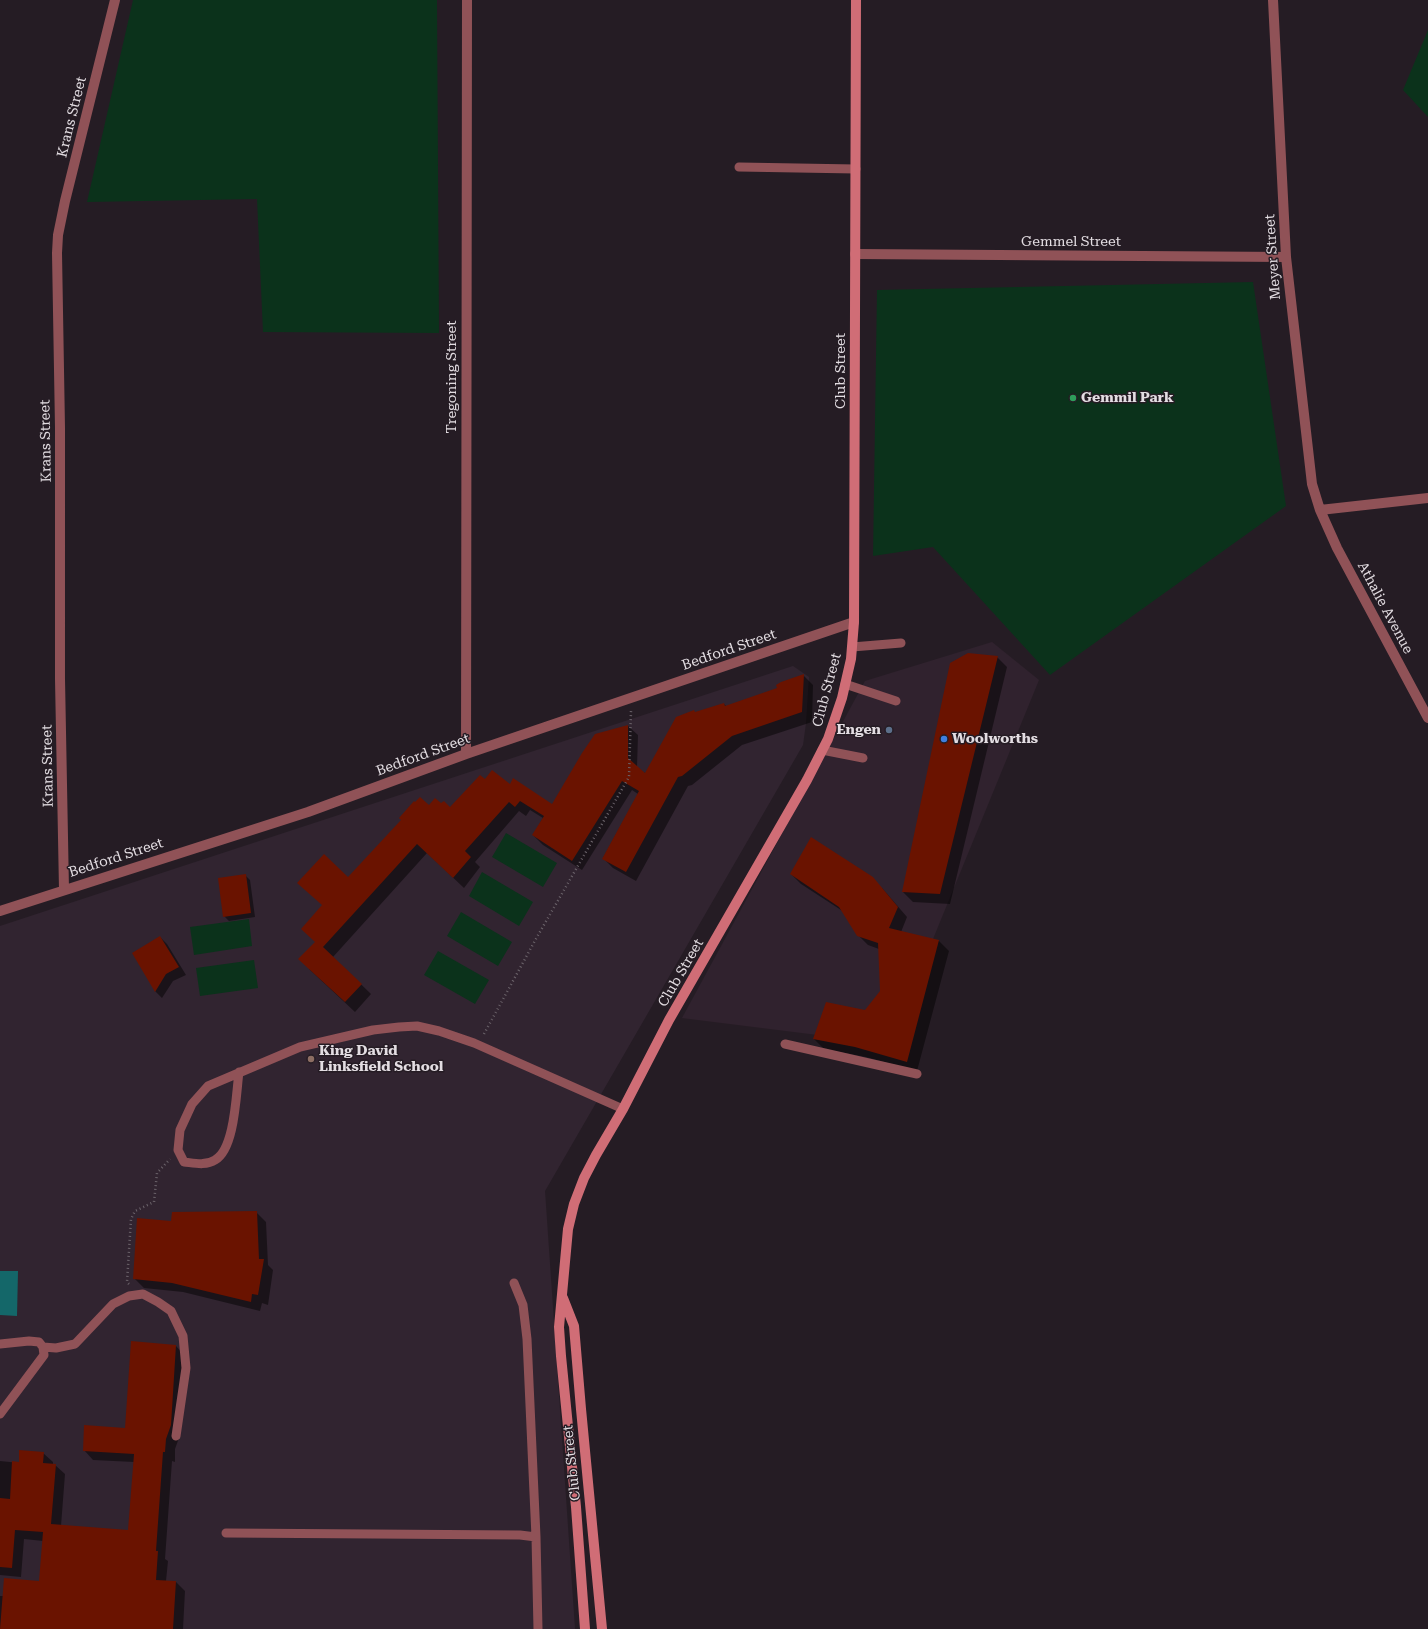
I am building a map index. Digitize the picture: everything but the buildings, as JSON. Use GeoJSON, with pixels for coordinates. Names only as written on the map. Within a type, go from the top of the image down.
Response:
{"type":"FeatureCollection","features":[{"type":"Feature","properties":{"kind":"main road","name":"Club Street"},"geometry":{"type":"LineString","coordinates":[[585,1629],[576,1507],[560,1356],[559,1327],[568,1229],[574,1204],[584,1178],[669,1020],[807,780],[835,719],[851,659],[854,622],[856,0]]}},
{"type":"Feature","properties":{"kind":"main road","name":"Club Street"},"geometry":{"type":"LineString","coordinates":[[562,1296],[574,1326],[602,1629]]}},
{"type":"Feature","properties":{"kind":"street","name":"Krans Street"},"geometry":{"type":"LineString","coordinates":[[64,890],[60,679],[60,435],[57,253],[64,207],[116,0]]}},
{"type":"Feature","properties":{"kind":"street","name":"Tregoning Street"},"geometry":{"type":"LineString","coordinates":[[466,754],[467,359],[465,233],[467,0]]}},
{"type":"Feature","properties":{"kind":"street","name":"Meyer Street"},"geometry":{"type":"LineString","coordinates":[[1273,0],[1286,257],[1309,468],[1314,497],[1320,510]]}},
{"type":"Feature","properties":{"kind":"street","name":"Gemmel Street"},"geometry":{"type":"LineString","coordinates":[[855,254],[1286,257]]}},
{"type":"Feature","properties":{"kind":"street"},"geometry":{"type":"LineString","coordinates":[[1320,510],[1428,498]]}},
{"type":"Feature","properties":{"kind":"street","name":"Athalie Avenue"},"geometry":{"type":"LineString","coordinates":[[1320,510],[1338,548],[1428,718]]}},
{"type":"Feature","properties":{"kind":"street","name":"Bedford Street"},"geometry":{"type":"LineString","coordinates":[[0,911],[308,812],[466,754],[854,622]]}},
{"type":"Feature","properties":{"kind":"lane"},"geometry":{"type":"LineString","coordinates":[[739,168],[856,169]]}},
{"type":"Feature","properties":{"kind":"lane"},"geometry":{"type":"LineString","coordinates":[[852,647],[901,642]]}},
{"type":"Feature","properties":{"kind":"lane"},"geometry":{"type":"LineString","coordinates":[[845,684],[896,701]]}},
{"type":"Feature","properties":{"kind":"lane"},"geometry":{"type":"LineString","coordinates":[[822,750],[864,758]]}},
{"type":"Feature","properties":{"kind":"lane"},"geometry":{"type":"LineString","coordinates":[[239,1072],[232,1128],[228,1144],[216,1160],[200,1164],[184,1162],[178,1150],[180,1130],[192,1104],[208,1086],[239,1072],[300,1047],[373,1030],[417,1026],[439,1031],[478,1045],[623,1108]]}},
{"type":"Feature","properties":{"kind":"lane"},"geometry":{"type":"LineString","coordinates":[[785,1044],[917,1074]]}},
{"type":"Feature","properties":{"kind":"lane"},"geometry":{"type":"LineString","coordinates":[[514,1282],[523,1305],[527,1339],[536,1537],[538,1629]]}},
{"type":"Feature","properties":{"kind":"lane"},"geometry":{"type":"LineString","coordinates":[[43,1347],[56,1348],[75,1344],[113,1304],[129,1296],[143,1294],[171,1311],[183,1336],[186,1368],[176,1436]]}},
{"type":"Feature","properties":{"kind":"lane"},"geometry":{"type":"LineString","coordinates":[[0,1344],[29,1341],[39,1342],[43,1347],[44,1355],[0,1414]]}},
{"type":"Feature","properties":{"kind":"lane"},"geometry":{"type":"LineString","coordinates":[[226,1533],[520,1535],[536,1537]]}},
{"type":"Feature","properties":{"kind":"path"},"geometry":{"type":"LineString","coordinates":[[478,1045],[537,937],[629,777],[632,698]]}},
{"type":"Feature","properties":{"kind":"path"},"geometry":{"type":"LineString","coordinates":[[143,1294],[127,1282],[131,1219],[135,1211],[154,1202],[158,1173],[178,1150]]}},
{"type":"Feature","properties":{"kind":"shaded area"},"geometry":{"type":"Polygon","coordinates":[[[992,642],[1039,680],[890,1044],[682,1018],[865,681],[992,642]]]}},
{"type":"Feature","properties":{"kind":"shaded area","name":"King David Linksfield School"},"geometry":{"type":"Polygon","coordinates":[[[793,666],[809,677],[803,745],[545,1191],[575,1629],[0,1629],[0,926],[793,666]]]}},
{"type":"Feature","properties":{"kind":"green space"},"geometry":{"type":"Polygon","coordinates":[[[133,0],[437,0],[439,333],[263,332],[257,199],[87,202],[133,0]]]}},
{"type":"Feature","properties":{"kind":"green space"},"geometry":{"type":"Polygon","coordinates":[[[1428,30],[1428,117],[1403,90],[1428,30]]]}},
{"type":"Feature","properties":{"kind":"green space","name":"Gemmil Park"},"geometry":{"type":"Polygon","coordinates":[[[1253,282],[1286,506],[1050,675],[933,547],[873,556],[877,290],[1253,282]]]}},
{"type":"Feature","properties":{"kind":"green space"},"geometry":{"type":"Polygon","coordinates":[[[506,833],[557,863],[543,887],[492,857],[506,833]]]}},
{"type":"Feature","properties":{"kind":"green space"},"geometry":{"type":"Polygon","coordinates":[[[482,872],[533,902],[519,926],[469,896],[482,872]]]}},
{"type":"Feature","properties":{"kind":"green space"},"geometry":{"type":"Polygon","coordinates":[[[461,912],[512,942],[498,966],[447,936],[461,912]]]}},
{"type":"Feature","properties":{"kind":"green space"},"geometry":{"type":"Polygon","coordinates":[[[249,919],[252,946],[194,955],[190,927],[249,919]]]}},
{"type":"Feature","properties":{"kind":"green space"},"geometry":{"type":"Polygon","coordinates":[[[438,951],[489,980],[475,1004],[424,975],[438,951]]]}},
{"type":"Feature","properties":{"kind":"green space"},"geometry":{"type":"Polygon","coordinates":[[[254,960],[258,988],[200,996],[196,968],[254,960]]]}},
{"type":"Feature","properties":{"kind":"water"},"geometry":{"type":"Polygon","coordinates":[[[0,1271],[18,1271],[17,1316],[0,1315],[0,1271]]]}},
{"type":"Feature","properties":{"kind":"place","name":"Gemmil Park"},"geometry":{"type":"Point","coordinates":[1073,398]}},
{"type":"Feature","properties":{"kind":"place","name":"Engen"},"geometry":{"type":"Point","coordinates":[889,730]}},
{"type":"Feature","properties":{"kind":"place","name":"Woolworths"},"geometry":{"type":"Point","coordinates":[944,739]}},
{"type":"Feature","properties":{"kind":"place","name":"King David Linksfield School"},"geometry":{"type":"Point","coordinates":[311,1059]}}]}
